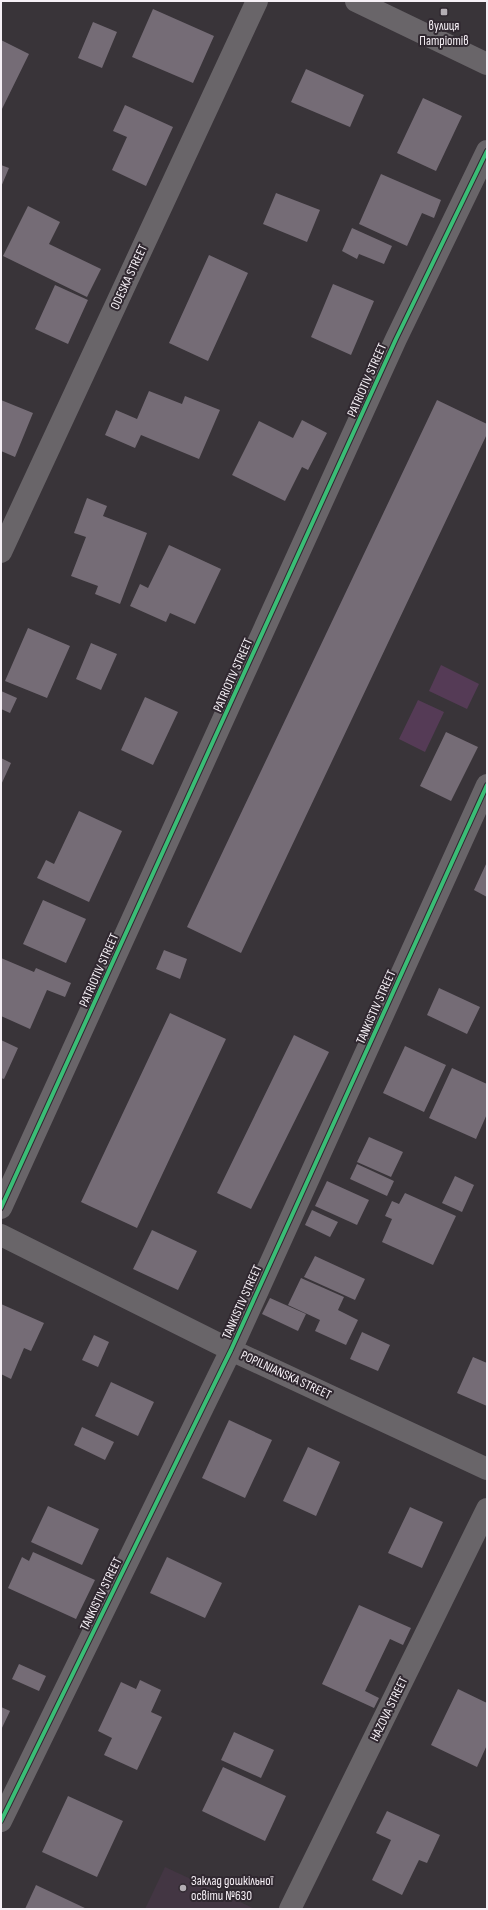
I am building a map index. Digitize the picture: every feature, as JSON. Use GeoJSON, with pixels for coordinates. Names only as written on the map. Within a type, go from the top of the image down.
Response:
{"type":"FeatureCollection","features":[{"type":"Feature","properties":{"kind":"street","name":"ODESKA STREET"},"geometry":{"type":"LineString","coordinates":[[1,552],[257,1]]}},
{"type":"Feature","properties":{"kind":"street"},"geometry":{"type":"LineString","coordinates":[[356,1],[487,64]]}},
{"type":"Feature","properties":{"kind":"street","name":"PATRIOTIV STREET"},"geometry":{"type":"LineString","coordinates":[[1,1208],[396,339],[487,152]]}},
{"type":"Feature","properties":{"kind":"street","name":"TANKISTIV STREET"},"geometry":{"type":"LineString","coordinates":[[1,1821],[232,1350],[487,785]]}},
{"type":"Feature","properties":{"kind":"street","name":"POPILNIANSKA STREET"},"geometry":{"type":"LineString","coordinates":[[1,1235],[232,1350],[487,1468]]}},
{"type":"Feature","properties":{"kind":"street","name":"HAZOVA STREET"},"geometry":{"type":"LineString","coordinates":[[290,1909],[487,1509]]}},
{"type":"Feature","properties":{"kind":"shaded area"},"geometry":{"type":"Polygon","coordinates":[[[441,665],[479,684],[467,709],[429,691],[441,665]]]}},
{"type":"Feature","properties":{"kind":"shaded area"},"geometry":{"type":"Polygon","coordinates":[[[418,700],[444,712],[425,752],[399,739],[418,700]]]}},
{"type":"Feature","properties":{"kind":"shaded area","name":"Заклад дошкільної освіти №630"},"geometry":{"type":"Polygon","coordinates":[[[165,1867],[255,1909],[145,1909],[165,1867]]]}},
{"type":"Feature","properties":{"kind":"building"},"geometry":{"type":"Polygon","coordinates":[[[153,9],[214,36],[193,83],[132,57],[153,9]]]}},
{"type":"Feature","properties":{"kind":"building"},"geometry":{"type":"Polygon","coordinates":[[[93,22],[117,32],[102,68],[78,58],[93,22]]]}},
{"type":"Feature","properties":{"kind":"building"},"geometry":{"type":"Polygon","coordinates":[[[1,40],[29,54],[1,111],[1,40]]]}},
{"type":"Feature","properties":{"kind":"building"},"geometry":{"type":"Polygon","coordinates":[[[306,69],[364,95],[350,127],[291,102],[306,69]]]}},
{"type":"Feature","properties":{"kind":"building"},"geometry":{"type":"Polygon","coordinates":[[[423,98],[462,116],[436,171],[397,153],[423,98]]]}},
{"type":"Feature","properties":{"kind":"building"},"geometry":{"type":"Polygon","coordinates":[[[125,105],[173,127],[146,186],[112,170],[127,137],[113,131],[125,105]]]}},
{"type":"Feature","properties":{"kind":"building"},"geometry":{"type":"Polygon","coordinates":[[[1,165],[9,168],[1,187],[1,165]]]}},
{"type":"Feature","properties":{"kind":"building"},"geometry":{"type":"Polygon","coordinates":[[[381,174],[441,200],[434,218],[422,213],[407,246],[359,224],[381,174]]]}},
{"type":"Feature","properties":{"kind":"building"},"geometry":{"type":"Polygon","coordinates":[[[276,193],[320,210],[307,242],[263,224],[276,193]]]}},
{"type":"Feature","properties":{"kind":"building"},"geometry":{"type":"Polygon","coordinates":[[[28,206],[60,222],[49,244],[101,269],[87,297],[3,256],[28,206]]]}},
{"type":"Feature","properties":{"kind":"building"},"geometry":{"type":"Polygon","coordinates":[[[352,228],[392,246],[384,264],[359,254],[357,259],[342,251],[352,228]]]}},
{"type":"Feature","properties":{"kind":"building"},"geometry":{"type":"Polygon","coordinates":[[[209,255],[248,273],[208,361],[169,343],[209,255]]]}},
{"type":"Feature","properties":{"kind":"building"},"geometry":{"type":"Polygon","coordinates":[[[333,284],[374,301],[351,355],[311,337],[333,284]]]}},
{"type":"Feature","properties":{"kind":"building"},"geometry":{"type":"Polygon","coordinates":[[[55,285],[88,300],[68,344],[35,329],[55,285]]]}},
{"type":"Feature","properties":{"kind":"building"},"geometry":{"type":"Polygon","coordinates":[[[149,391],[182,404],[185,396],[220,410],[199,459],[141,435],[135,448],[105,435],[116,410],[137,419],[149,391]]]}},
{"type":"Feature","properties":{"kind":"building"},"geometry":{"type":"Polygon","coordinates":[[[1,400],[33,413],[15,457],[1,451],[1,400]]]}},
{"type":"Feature","properties":{"kind":"building"},"geometry":{"type":"Polygon","coordinates":[[[437,400],[487,424],[487,434],[241,953],[187,927],[437,400]]]}},
{"type":"Feature","properties":{"kind":"building"},"geometry":{"type":"Polygon","coordinates":[[[302,420],[327,433],[308,470],[302,467],[285,501],[232,475],[259,421],[293,438],[302,420]]]}},
{"type":"Feature","properties":{"kind":"building"},"geometry":{"type":"Polygon","coordinates":[[[87,498],[107,506],[103,516],[147,533],[120,604],[95,594],[98,586],[71,576],[86,537],[74,533],[87,498]]]}},
{"type":"Feature","properties":{"kind":"building"},"geometry":{"type":"Polygon","coordinates":[[[169,545],[221,569],[195,624],[170,613],[166,622],[130,606],[140,584],[148,588],[169,545]]]}},
{"type":"Feature","properties":{"kind":"building"},"geometry":{"type":"Polygon","coordinates":[[[28,628],[70,646],[47,698],[5,681],[28,628]]]}},
{"type":"Feature","properties":{"kind":"building"},"geometry":{"type":"Polygon","coordinates":[[[91,643],[117,654],[101,690],[76,679],[91,643]]]}},
{"type":"Feature","properties":{"kind":"building"},"geometry":{"type":"Polygon","coordinates":[[[1,691],[17,698],[10,713],[1,709],[1,691]]]}},
{"type":"Feature","properties":{"kind":"building"},"geometry":{"type":"Polygon","coordinates":[[[145,697],[178,712],[153,765],[121,750],[145,697]]]}},
{"type":"Feature","properties":{"kind":"building"},"geometry":{"type":"Polygon","coordinates":[[[446,732],[478,747],[451,801],[420,786],[446,732]]]}},
{"type":"Feature","properties":{"kind":"building"},"geometry":{"type":"Polygon","coordinates":[[[1,758],[11,763],[1,785],[1,758]]]}},
{"type":"Feature","properties":{"kind":"building"},"geometry":{"type":"Polygon","coordinates":[[[79,811],[122,831],[89,902],[37,878],[46,860],[54,864],[79,811]]]}},
{"type":"Feature","properties":{"kind":"building"},"geometry":{"type":"Polygon","coordinates":[[[487,862],[487,897],[474,890],[487,862]]]}},
{"type":"Feature","properties":{"kind":"building"},"geometry":{"type":"Polygon","coordinates":[[[43,900],[86,919],[66,963],[23,944],[43,900]]]}},
{"type":"Feature","properties":{"kind":"building"},"geometry":{"type":"Polygon","coordinates":[[[164,950],[187,959],[180,979],[156,969],[164,950]]]}},
{"type":"Feature","properties":{"kind":"building"},"geometry":{"type":"Polygon","coordinates":[[[1,958],[34,972],[36,968],[71,983],[65,997],[47,990],[30,1029],[1,1016],[1,958]]]}},
{"type":"Feature","properties":{"kind":"building"},"geometry":{"type":"Polygon","coordinates":[[[439,988],[480,1007],[467,1034],[427,1015],[439,988]]]}},
{"type":"Feature","properties":{"kind":"building"},"geometry":{"type":"Polygon","coordinates":[[[170,1013],[226,1039],[137,1228],[81,1202],[170,1013]]]}},
{"type":"Feature","properties":{"kind":"building"},"geometry":{"type":"Polygon","coordinates":[[[294,1035],[329,1052],[251,1209],[217,1193],[294,1035]]]}},
{"type":"Feature","properties":{"kind":"building"},"geometry":{"type":"Polygon","coordinates":[[[1,1040],[18,1048],[4,1079],[1,1078],[1,1040]]]}},
{"type":"Feature","properties":{"kind":"building"},"geometry":{"type":"Polygon","coordinates":[[[405,1046],[446,1065],[424,1112],[383,1093],[405,1046]]]}},
{"type":"Feature","properties":{"kind":"building"},"geometry":{"type":"Polygon","coordinates":[[[452,1068],[487,1084],[487,1114],[476,1139],[429,1118],[452,1068]]]}},
{"type":"Feature","properties":{"kind":"building"},"geometry":{"type":"Polygon","coordinates":[[[369,1137],[403,1152],[391,1177],[357,1162],[369,1137]]]}},
{"type":"Feature","properties":{"kind":"building"},"geometry":{"type":"Polygon","coordinates":[[[357,1164],[394,1181],[387,1196],[350,1179],[357,1164]]]}},
{"type":"Feature","properties":{"kind":"building"},"geometry":{"type":"Polygon","coordinates":[[[455,1176],[474,1185],[462,1212],[442,1203],[455,1176]]]}},
{"type":"Feature","properties":{"kind":"building"},"geometry":{"type":"Polygon","coordinates":[[[327,1181],[369,1200],[357,1225],[315,1206],[327,1181]]]}},
{"type":"Feature","properties":{"kind":"building"},"geometry":{"type":"Polygon","coordinates":[[[405,1193],[456,1216],[433,1265],[382,1242],[392,1219],[385,1216],[392,1201],[399,1204],[405,1193]]]}},
{"type":"Feature","properties":{"kind":"building"},"geometry":{"type":"Polygon","coordinates":[[[312,1210],[338,1222],[330,1237],[305,1225],[312,1210]]]}},
{"type":"Feature","properties":{"kind":"building"},"geometry":{"type":"Polygon","coordinates":[[[152,1230],[197,1251],[178,1290],[133,1269],[152,1230]]]}},
{"type":"Feature","properties":{"kind":"building"},"geometry":{"type":"Polygon","coordinates":[[[315,1256],[365,1279],[355,1300],[304,1277],[315,1256]]]}},
{"type":"Feature","properties":{"kind":"building"},"geometry":{"type":"Polygon","coordinates":[[[301,1278],[344,1297],[338,1310],[358,1320],[346,1345],[315,1331],[320,1320],[288,1305],[301,1278]]]}},
{"type":"Feature","properties":{"kind":"building"},"geometry":{"type":"Polygon","coordinates":[[[270,1298],[306,1314],[298,1331],[262,1314],[270,1298]]]}},
{"type":"Feature","properties":{"kind":"building"},"geometry":{"type":"Polygon","coordinates":[[[1,1304],[44,1323],[31,1351],[24,1348],[11,1379],[1,1374],[1,1304]]]}},
{"type":"Feature","properties":{"kind":"building"},"geometry":{"type":"Polygon","coordinates":[[[362,1332],[390,1345],[378,1371],[350,1359],[362,1332]]]}},
{"type":"Feature","properties":{"kind":"building"},"geometry":{"type":"Polygon","coordinates":[[[94,1335],[109,1342],[98,1367],[82,1360],[94,1335]]]}},
{"type":"Feature","properties":{"kind":"building"},"geometry":{"type":"Polygon","coordinates":[[[473,1357],[487,1363],[487,1406],[457,1393],[473,1357]]]}},
{"type":"Feature","properties":{"kind":"building"},"geometry":{"type":"Polygon","coordinates":[[[111,1382],[154,1402],[138,1436],[95,1416],[111,1382]]]}},
{"type":"Feature","properties":{"kind":"building"},"geometry":{"type":"Polygon","coordinates":[[[229,1420],[272,1440],[245,1498],[202,1478],[229,1420]]]}},
{"type":"Feature","properties":{"kind":"building"},"geometry":{"type":"Polygon","coordinates":[[[82,1427],[114,1442],[105,1460],[74,1445],[82,1427]]]}},
{"type":"Feature","properties":{"kind":"building"},"geometry":{"type":"Polygon","coordinates":[[[308,1447],[340,1462],[316,1516],[283,1501],[308,1447]]]}},
{"type":"Feature","properties":{"kind":"building"},"geometry":{"type":"Polygon","coordinates":[[[48,1506],[99,1529],[82,1565],[31,1542],[48,1506]]]}},
{"type":"Feature","properties":{"kind":"building"},"geometry":{"type":"Polygon","coordinates":[[[410,1507],[443,1522],[422,1568],[388,1553],[410,1507]]]}},
{"type":"Feature","properties":{"kind":"building"},"geometry":{"type":"Polygon","coordinates":[[[33,1552],[95,1580],[76,1619],[8,1588],[22,1557],[29,1561],[33,1552]]]}},
{"type":"Feature","properties":{"kind":"building"},"geometry":{"type":"Polygon","coordinates":[[[167,1557],[222,1583],[205,1618],[150,1593],[167,1557]]]}},
{"type":"Feature","properties":{"kind":"building"},"geometry":{"type":"Polygon","coordinates":[[[359,1605],[411,1628],[403,1645],[390,1639],[365,1691],[379,1698],[374,1708],[322,1684],[359,1605]]]}},
{"type":"Feature","properties":{"kind":"building"},"geometry":{"type":"Polygon","coordinates":[[[19,1664],[46,1676],[39,1691],[12,1679],[19,1664]]]}},
{"type":"Feature","properties":{"kind":"building"},"geometry":{"type":"Polygon","coordinates":[[[140,1680],[161,1690],[151,1712],[162,1717],[137,1770],[104,1755],[112,1738],[98,1731],[121,1682],[136,1689],[140,1680]]]}},
{"type":"Feature","properties":{"kind":"building"},"geometry":{"type":"Polygon","coordinates":[[[458,1689],[487,1703],[487,1745],[477,1767],[431,1745],[458,1689]]]}},
{"type":"Feature","properties":{"kind":"building"},"geometry":{"type":"Polygon","coordinates":[[[1,1707],[10,1711],[1,1730],[1,1707]]]}},
{"type":"Feature","properties":{"kind":"building"},"geometry":{"type":"Polygon","coordinates":[[[234,1732],[274,1750],[261,1778],[221,1760],[234,1732]]]}},
{"type":"Feature","properties":{"kind":"building"},"geometry":{"type":"Polygon","coordinates":[[[223,1767],[286,1796],[265,1841],[202,1811],[223,1767]]]}},
{"type":"Feature","properties":{"kind":"building"},"geometry":{"type":"Polygon","coordinates":[[[68,1796],[123,1821],[97,1877],[42,1852],[68,1796]]]}},
{"type":"Feature","properties":{"kind":"building"},"geometry":{"type":"Polygon","coordinates":[[[387,1811],[440,1835],[427,1863],[419,1860],[402,1895],[372,1880],[391,1840],[376,1833],[387,1811]]]}},
{"type":"Feature","properties":{"kind":"building"},"geometry":{"type":"Polygon","coordinates":[[[36,1885],[87,1909],[25,1909],[36,1885]]]}},
{"type":"Feature","properties":{"kind":"cycle path"},"geometry":{"type":"LineString","coordinates":[[1,1208],[396,339],[487,151]]}},
{"type":"Feature","properties":{"kind":"cycle path"},"geometry":{"type":"LineString","coordinates":[[1,1821],[231,1350],[487,785]]}},
{"type":"Feature","properties":{"kind":"place","name":"вулиця Патріотів"},"geometry":{"type":"Point","coordinates":[444,12]}},
{"type":"Feature","properties":{"kind":"place","name":"Заклад дошкільної освіти №630"},"geometry":{"type":"Point","coordinates":[183,1888]}}]}
